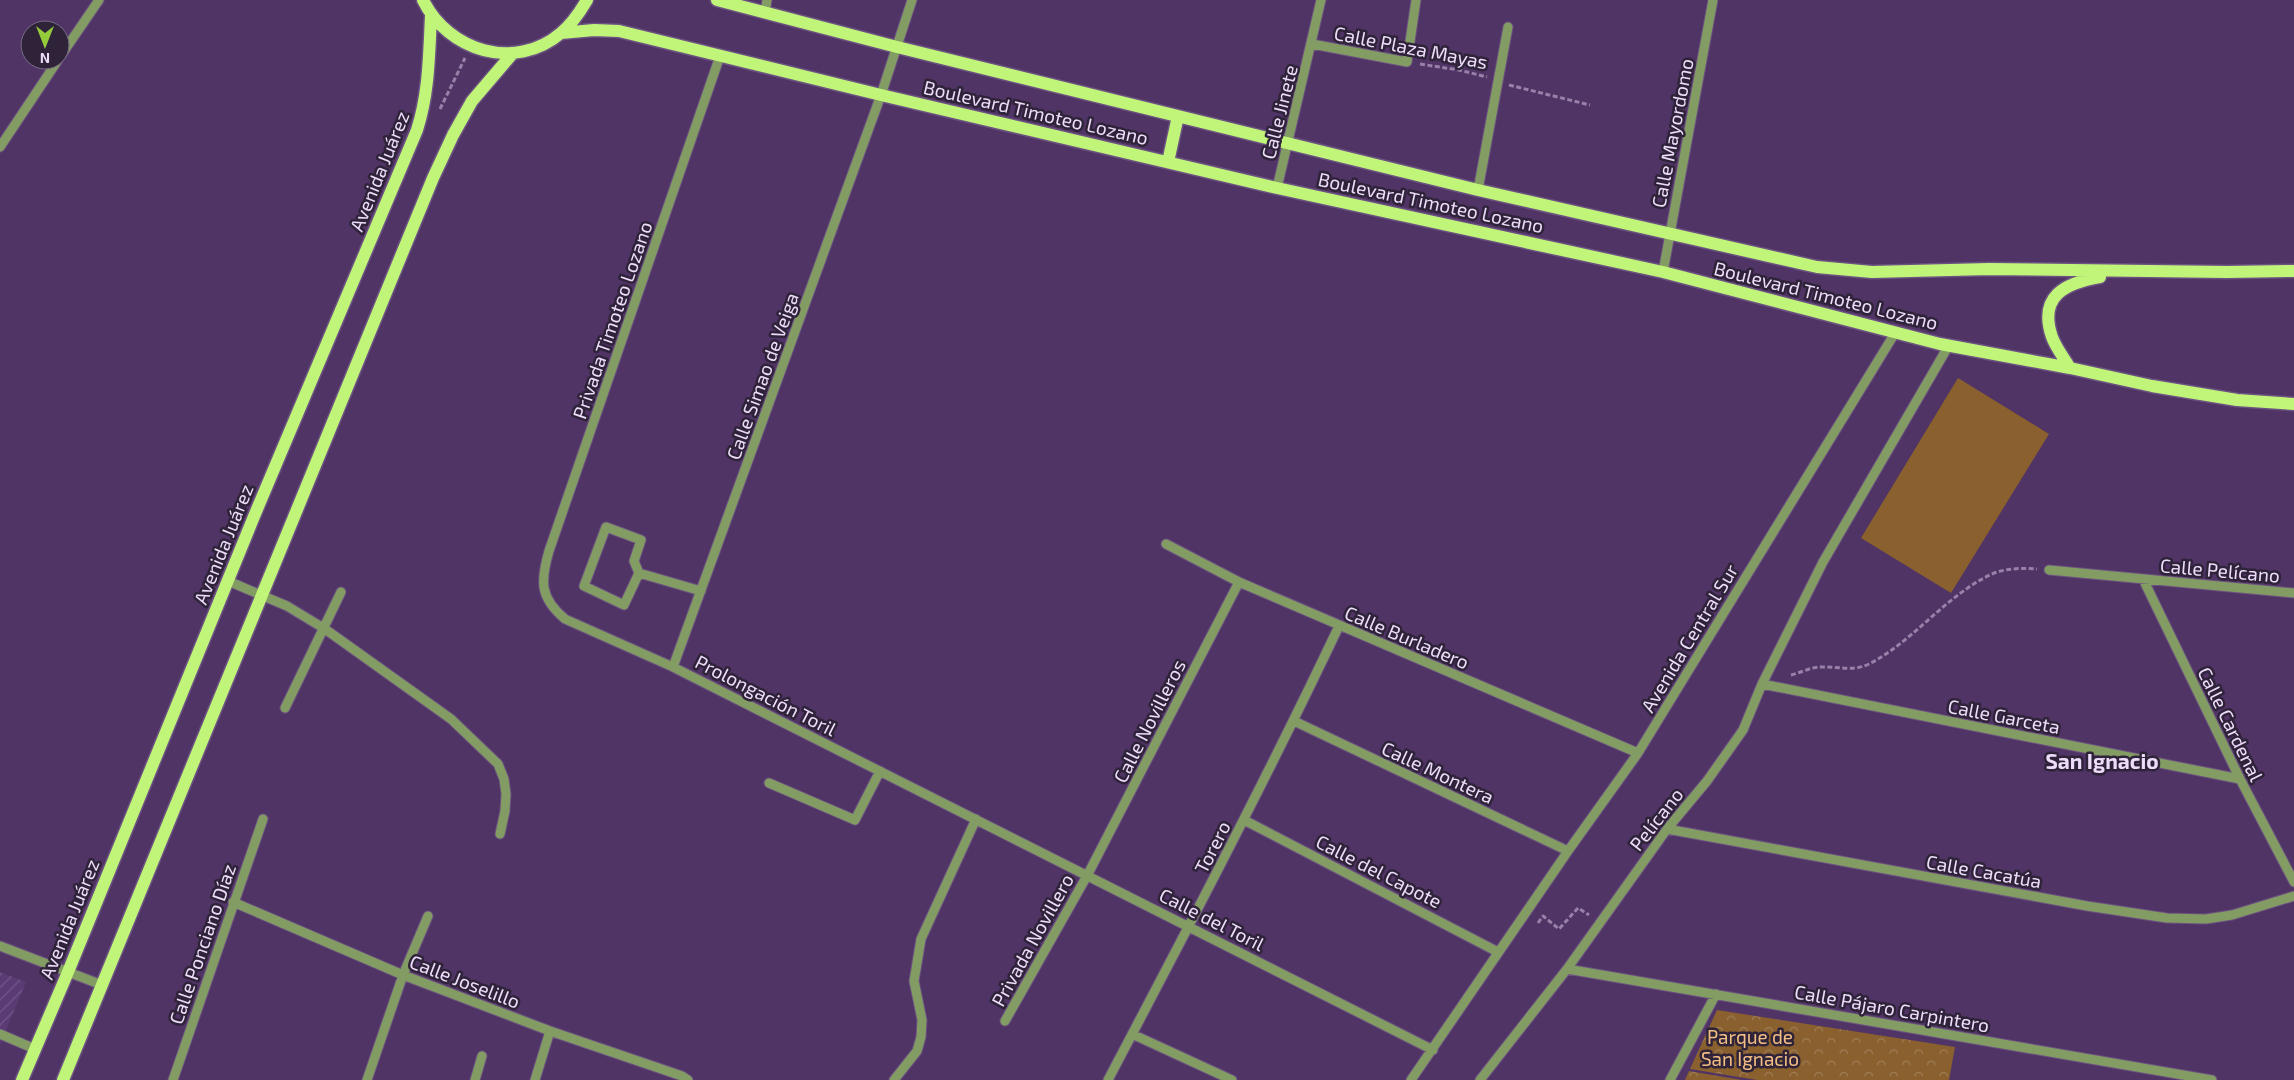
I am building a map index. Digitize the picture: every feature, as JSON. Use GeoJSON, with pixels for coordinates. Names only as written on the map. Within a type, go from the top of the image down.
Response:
{"type":"FeatureCollection","features":[{"type":"Feature","properties":{"kind":"main road"},"geometry":{"type":"LineString","coordinates":[[423,0],[431,16],[449,34],[471,47],[491,52],[513,53],[547,43],[561,33],[578,16],[587,0]]}},
{"type":"Feature","properties":{"kind":"main road","name":"Boulevard Timoteo Lozano"},"geometry":{"type":"LineString","coordinates":[[717,0],[766,6],[897,47],[1478,190],[1818,267],[1872,272],[1989,269],[2294,271]]}},
{"type":"Feature","properties":{"kind":"main road","name":"Avenida Juárez"},"geometry":{"type":"LineString","coordinates":[[22,1080],[417,130],[424,107],[428,82],[431,16]]}},
{"type":"Feature","properties":{"kind":"main road","name":"Boulevard Timoteo Lozano"},"geometry":{"type":"LineString","coordinates":[[561,33],[594,30],[619,31],[1277,188],[1662,272],[1944,345],[2070,368],[2152,386],[2227,398],[2294,404]]}},
{"type":"Feature","properties":{"kind":"main road"},"geometry":{"type":"LineString","coordinates":[[63,1080],[260,595],[433,178],[453,135],[472,101],[513,53]]}},
{"type":"Feature","properties":{"kind":"main road"},"geometry":{"type":"LineString","coordinates":[[1168,162],[1178,116]]}},
{"type":"Feature","properties":{"kind":"main road"},"geometry":{"type":"LineString","coordinates":[[2070,368],[2052,338],[2048,316],[2054,296],[2067,285],[2082,280],[2132,271]]}},
{"type":"Feature","properties":{"kind":"street"},"geometry":{"type":"LineString","coordinates":[[70,43],[99,0]]}},
{"type":"Feature","properties":{"kind":"street","name":"Calle Simao de Veiga"},"geometry":{"type":"LineString","coordinates":[[673,667],[881,95],[912,0]]}},
{"type":"Feature","properties":{"kind":"street","name":"Calle Jinete"},"geometry":{"type":"LineString","coordinates":[[1277,188],[1321,0]]}},
{"type":"Feature","properties":{"kind":"street"},"geometry":{"type":"LineString","coordinates":[[1406,62],[1416,0]]}},
{"type":"Feature","properties":{"kind":"street","name":"Calle Mayordomo"},"geometry":{"type":"LineString","coordinates":[[1662,272],[1713,0]]}},
{"type":"Feature","properties":{"kind":"street"},"geometry":{"type":"LineString","coordinates":[[1478,190],[1508,27]]}},
{"type":"Feature","properties":{"kind":"street","name":"Calle Plaza Mayas"},"geometry":{"type":"LineString","coordinates":[[1312,44],[1406,62]]}},
{"type":"Feature","properties":{"kind":"street","name":"Privada Timoteo Lozano"},"geometry":{"type":"LineString","coordinates":[[545,597],[544,568],[549,551],[720,56]]}},
{"type":"Feature","properties":{"kind":"street"},"geometry":{"type":"LineString","coordinates":[[0,147],[52,70]]}},
{"type":"Feature","properties":{"kind":"street","name":"Avenida Central Sur"},"geometry":{"type":"LineString","coordinates":[[1412,1080],[1498,952],[1638,753],[1895,333]]}},
{"type":"Feature","properties":{"kind":"street","name":"Pelícano"},"geometry":{"type":"LineString","coordinates":[[1480,1080],[1567,969],[1667,829],[1706,781],[1743,730],[1762,684],[1823,562],[1944,345]]}},
{"type":"Feature","properties":{"kind":"street"},"geometry":{"type":"LineString","coordinates":[[639,572],[624,605],[584,586],[606,527],[641,540],[634,561],[639,572],[701,590]]}},
{"type":"Feature","properties":{"kind":"street","name":"Calle Burladero"},"geometry":{"type":"LineString","coordinates":[[1166,544],[1240,582],[1339,626],[1638,753]]}},
{"type":"Feature","properties":{"kind":"street","name":"Calle Pelícano"},"geometry":{"type":"LineString","coordinates":[[2049,570],[2294,593]]}},
{"type":"Feature","properties":{"kind":"street","name":"Calle Cardenal"},"geometry":{"type":"LineString","coordinates":[[2142,579],[2240,779],[2294,882]]}},
{"type":"Feature","properties":{"kind":"street"},"geometry":{"type":"LineString","coordinates":[[228,581],[287,606],[325,629],[451,719],[498,764],[504,779],[506,794],[505,811],[500,834]]}},
{"type":"Feature","properties":{"kind":"street","name":"Calle Novilleros"},"geometry":{"type":"LineString","coordinates":[[1088,874],[1240,582]]}},
{"type":"Feature","properties":{"kind":"street"},"geometry":{"type":"LineString","coordinates":[[286,708],[341,592]]}},
{"type":"Feature","properties":{"kind":"street","name":"Prolongación Toril"},"geometry":{"type":"LineString","coordinates":[[545,597],[553,609],[565,619],[673,667],[976,819]]}},
{"type":"Feature","properties":{"kind":"street","name":"Torero"},"geometry":{"type":"LineString","coordinates":[[1108,1080],[1244,820],[1339,626]]}},
{"type":"Feature","properties":{"kind":"street","name":"Calle Garceta"},"geometry":{"type":"LineString","coordinates":[[1762,684],[2240,779]]}},
{"type":"Feature","properties":{"kind":"street","name":"Calle Montera"},"geometry":{"type":"LineString","coordinates":[[1294,721],[1568,851]]}},
{"type":"Feature","properties":{"kind":"street"},"geometry":{"type":"LineString","coordinates":[[768,783],[855,820],[880,771]]}},
{"type":"Feature","properties":{"kind":"street","name":"Calle Ponciano Díaz"},"geometry":{"type":"LineString","coordinates":[[173,1080],[233,902],[264,819]]}},
{"type":"Feature","properties":{"kind":"street"},"geometry":{"type":"LineString","coordinates":[[894,1080],[917,1051],[921,1037],[922,1020],[914,980],[921,939],[976,819]]}},
{"type":"Feature","properties":{"kind":"street","name":"Calle del Toril"},"geometry":{"type":"LineString","coordinates":[[976,819],[1433,1050]]}},
{"type":"Feature","properties":{"kind":"street","name":"Calle del Capote"},"geometry":{"type":"LineString","coordinates":[[1244,820],[1498,952]]}},
{"type":"Feature","properties":{"kind":"street","name":"Calle Cacatúa"},"geometry":{"type":"LineString","coordinates":[[1667,829],[2087,906],[2167,918],[2206,918],[2232,915],[2294,896]]}},
{"type":"Feature","properties":{"kind":"street","name":"Privada Novillero"},"geometry":{"type":"LineString","coordinates":[[1005,1021],[1088,874]]}},
{"type":"Feature","properties":{"kind":"street","name":"Calle Joselillo"},"geometry":{"type":"LineString","coordinates":[[233,902],[403,975],[550,1031],[682,1076],[688,1080]]}},
{"type":"Feature","properties":{"kind":"street"},"geometry":{"type":"LineString","coordinates":[[367,1080],[403,975],[428,916]]}},
{"type":"Feature","properties":{"kind":"street"},"geometry":{"type":"LineString","coordinates":[[0,946],[102,985]]}},
{"type":"Feature","properties":{"kind":"street","name":"Calle Pájaro Carpintero"},"geometry":{"type":"LineString","coordinates":[[1567,969],[2207,1080]]}},
{"type":"Feature","properties":{"kind":"street"},"geometry":{"type":"LineString","coordinates":[[1670,1080],[1716,994]]}},
{"type":"Feature","properties":{"kind":"street"},"geometry":{"type":"LineString","coordinates":[[535,1080],[550,1031]]}},
{"type":"Feature","properties":{"kind":"street"},"geometry":{"type":"LineString","coordinates":[[0,1034],[35,1049]]}},
{"type":"Feature","properties":{"kind":"street"},"geometry":{"type":"LineString","coordinates":[[1132,1034],[1232,1080]]}},
{"type":"Feature","properties":{"kind":"street"},"geometry":{"type":"LineString","coordinates":[[476,1080],[482,1056]]}},
{"type":"Feature","properties":{"kind":"path","name":"Calle Plaza Mayas"},"geometry":{"type":"LineString","coordinates":[[1406,62],[1459,70],[1514,87],[1590,105]]}},
{"type":"Feature","properties":{"kind":"path"},"geometry":{"type":"LineString","coordinates":[[1762,684],[1820,667],[1834,669],[1860,668],[1870,664],[1915,632],[1970,587],[1993,574],[2018,568],[2049,570]]}},
{"type":"Feature","properties":{"kind":"path"},"geometry":{"type":"LineString","coordinates":[[1513,932],[1528,935],[1543,916],[1559,928],[1578,908],[1600,921]]}},
{"type":"Feature","properties":{"kind":"shaded area"},"geometry":{"type":"Polygon","coordinates":[[[0,972],[26,982],[0,1045],[0,972]]]}},
{"type":"Feature","properties":{"kind":"green space"},"geometry":{"type":"Polygon","coordinates":[[[1958,378],[2049,434],[1951,593],[1861,538],[1958,378]]]}},
{"type":"Feature","properties":{"kind":"green space","name":"Parque de San Ignacio"},"geometry":{"type":"Polygon","coordinates":[[[1717,1010],[1955,1047],[1949,1080],[1757,1080],[1690,1069],[1717,1010]]]}},
{"type":"Feature","properties":{"kind":"green space"},"geometry":{"type":"Polygon","coordinates":[[[1689,1071],[1742,1080],[1685,1080],[1689,1071]]]}},
{"type":"Feature","properties":{"kind":"district","name":"San Ignacio"},"geometry":{"type":"Point","coordinates":[2102,760]}}]}
